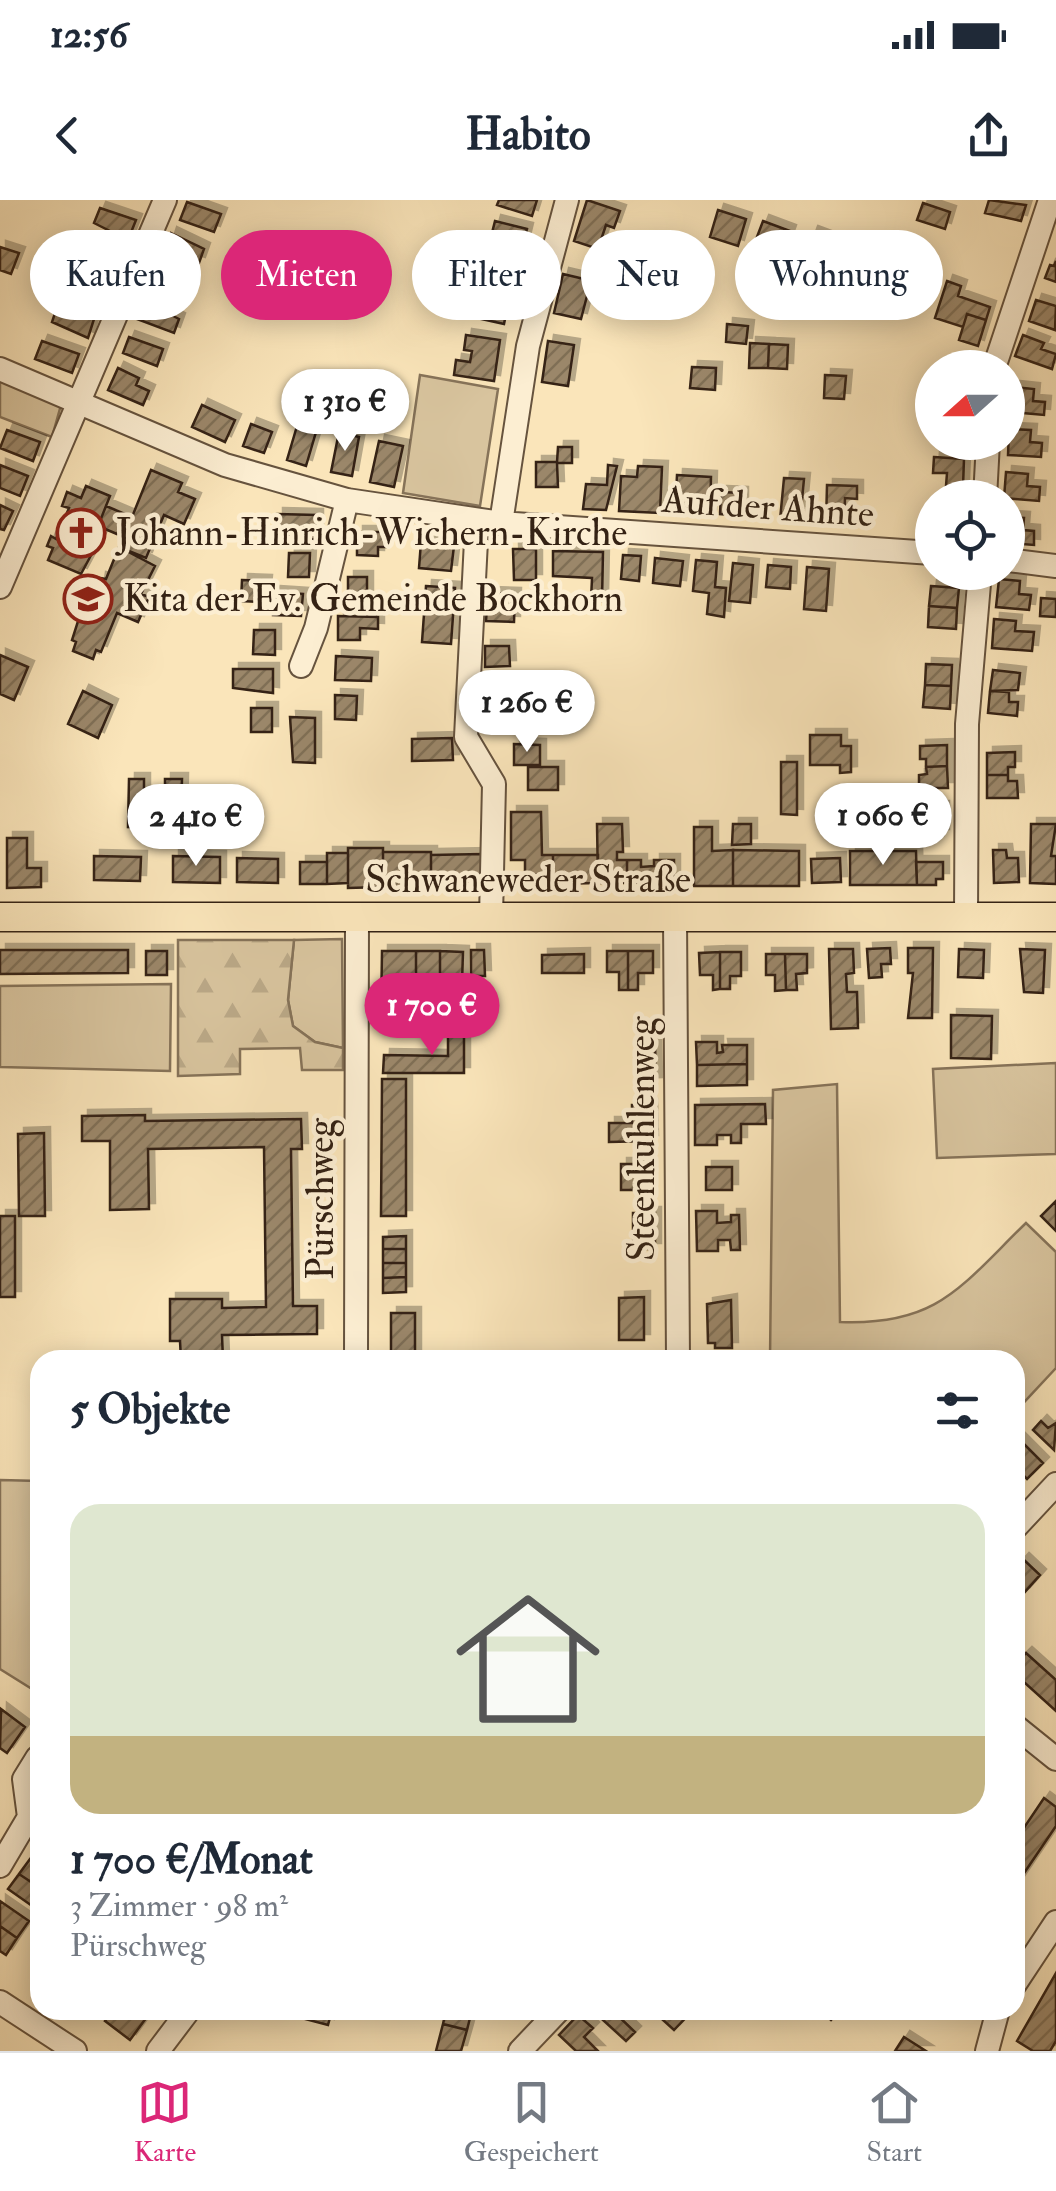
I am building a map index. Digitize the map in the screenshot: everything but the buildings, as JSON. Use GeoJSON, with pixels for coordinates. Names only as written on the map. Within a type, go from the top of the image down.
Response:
{"type":"FeatureCollection","features":[{"type":"Feature","properties":{"kind":"main road","name":"Schwaneweder Straße"},"geometry":{"type":"LineString","coordinates":[[0,917],[1056,917]]}},
{"type":"Feature","properties":{"kind":"street"},"geometry":{"type":"LineString","coordinates":[[0,587],[165,200]]}},
{"type":"Feature","properties":{"kind":"street"},"geometry":{"type":"LineString","coordinates":[[501,524],[528,346],[567,200]]}},
{"type":"Feature","properties":{"kind":"street"},"geometry":{"type":"LineString","coordinates":[[1000,350],[1050,200]]}},
{"type":"Feature","properties":{"kind":"street","name":"Auf der Ahnte"},"geometry":{"type":"LineString","coordinates":[[0,369],[81,400],[225,465],[347,500],[501,524],[915,552]]}},
{"type":"Feature","properties":{"kind":"street"},"geometry":{"type":"LineString","coordinates":[[302,666],[316,628],[347,500]]}},
{"type":"Feature","properties":{"kind":"street"},"geometry":{"type":"LineString","coordinates":[[477,521],[466,737],[494,784],[492,917]]}},
{"type":"Feature","properties":{"kind":"street"},"geometry":{"type":"LineString","coordinates":[[1025,562],[1056,566]]}},
{"type":"Feature","properties":{"kind":"street"},"geometry":{"type":"LineString","coordinates":[[966,916],[967,724],[978,590]]}},
{"type":"Feature","properties":{"kind":"street","name":"Steenkuhlenweg"},"geometry":{"type":"LineString","coordinates":[[676,917],[678,1350]]}},
{"type":"Feature","properties":{"kind":"street","name":"Pürschweg"},"geometry":{"type":"LineString","coordinates":[[356,1350],[357,918]]}},
{"type":"Feature","properties":{"kind":"street"},"geometry":{"type":"LineString","coordinates":[[1025,1517],[1056,1484]]}},
{"type":"Feature","properties":{"kind":"street"},"geometry":{"type":"LineString","coordinates":[[1025,1734],[1056,1759]]}},
{"type":"Feature","properties":{"kind":"street"},"geometry":{"type":"LineString","coordinates":[[0,1866],[28,1816],[24,1779],[30,1770]]}},
{"type":"Feature","properties":{"kind":"street"},"geometry":{"type":"LineString","coordinates":[[1025,1969],[1056,1922]]}},
{"type":"Feature","properties":{"kind":"street"},"geometry":{"type":"LineString","coordinates":[[0,2002],[75,2051]]}},
{"type":"Feature","properties":{"kind":"street"},"geometry":{"type":"LineString","coordinates":[[158,2051],[181,2020]]}},
{"type":"Feature","properties":{"kind":"street"},"geometry":{"type":"LineString","coordinates":[[534,2046],[552,2020]]}},
{"type":"Feature","properties":{"kind":"street"},"geometry":{"type":"LineString","coordinates":[[986,2051],[995,2020]]}},
{"type":"Feature","properties":{"kind":"green space"},"geometry":{"type":"Polygon","coordinates":[[[420,375],[498,389],[480,506],[403,493],[420,375]]]}},
{"type":"Feature","properties":{"kind":"green space"},"geometry":{"type":"Polygon","coordinates":[[[0,378],[61,405],[52,437],[0,417],[0,378]]]}},
{"type":"Feature","properties":{"kind":"green space"},"geometry":{"type":"Polygon","coordinates":[[[342,939],[343,1048],[315,1042],[293,1026],[288,1000],[294,940],[342,939]]]}},
{"type":"Feature","properties":{"kind":"green space"},"geometry":{"type":"Polygon","coordinates":[[[178,940],[294,940],[288,1000],[293,1026],[315,1042],[343,1048],[343,1070],[302,1070],[300,1048],[240,1049],[240,1074],[178,1076],[178,940]]]}},
{"type":"Feature","properties":{"kind":"green space"},"geometry":{"type":"Polygon","coordinates":[[[171,984],[170,1071],[0,1067],[0,986],[171,984]]]}},
{"type":"Feature","properties":{"kind":"green space"},"geometry":{"type":"Polygon","coordinates":[[[1056,1063],[1056,1154],[937,1158],[933,1069],[1056,1063]]]}},
{"type":"Feature","properties":{"kind":"green space"},"geometry":{"type":"Polygon","coordinates":[[[837,1084],[840,1322],[901,1317],[925,1309],[964,1283],[1026,1223],[1056,1252],[1056,1368],[1025,1401],[1025,1350],[770,1350],[773,1090],[837,1084]]]}},
{"type":"Feature","properties":{"kind":"green space"},"geometry":{"type":"Polygon","coordinates":[[[0,1480],[30,1481],[30,1688],[0,1669],[0,1480]]]}},
{"type":"Feature","properties":{"kind":"place","name":"Johann-Hinrich-Wichern-Kirche"},"geometry":{"type":"Point","coordinates":[81,533]}},
{"type":"Feature","properties":{"kind":"place","name":"Kita der Ev. Gemeinde Bockhorn"},"geometry":{"type":"Point","coordinates":[88,599]}}]}
